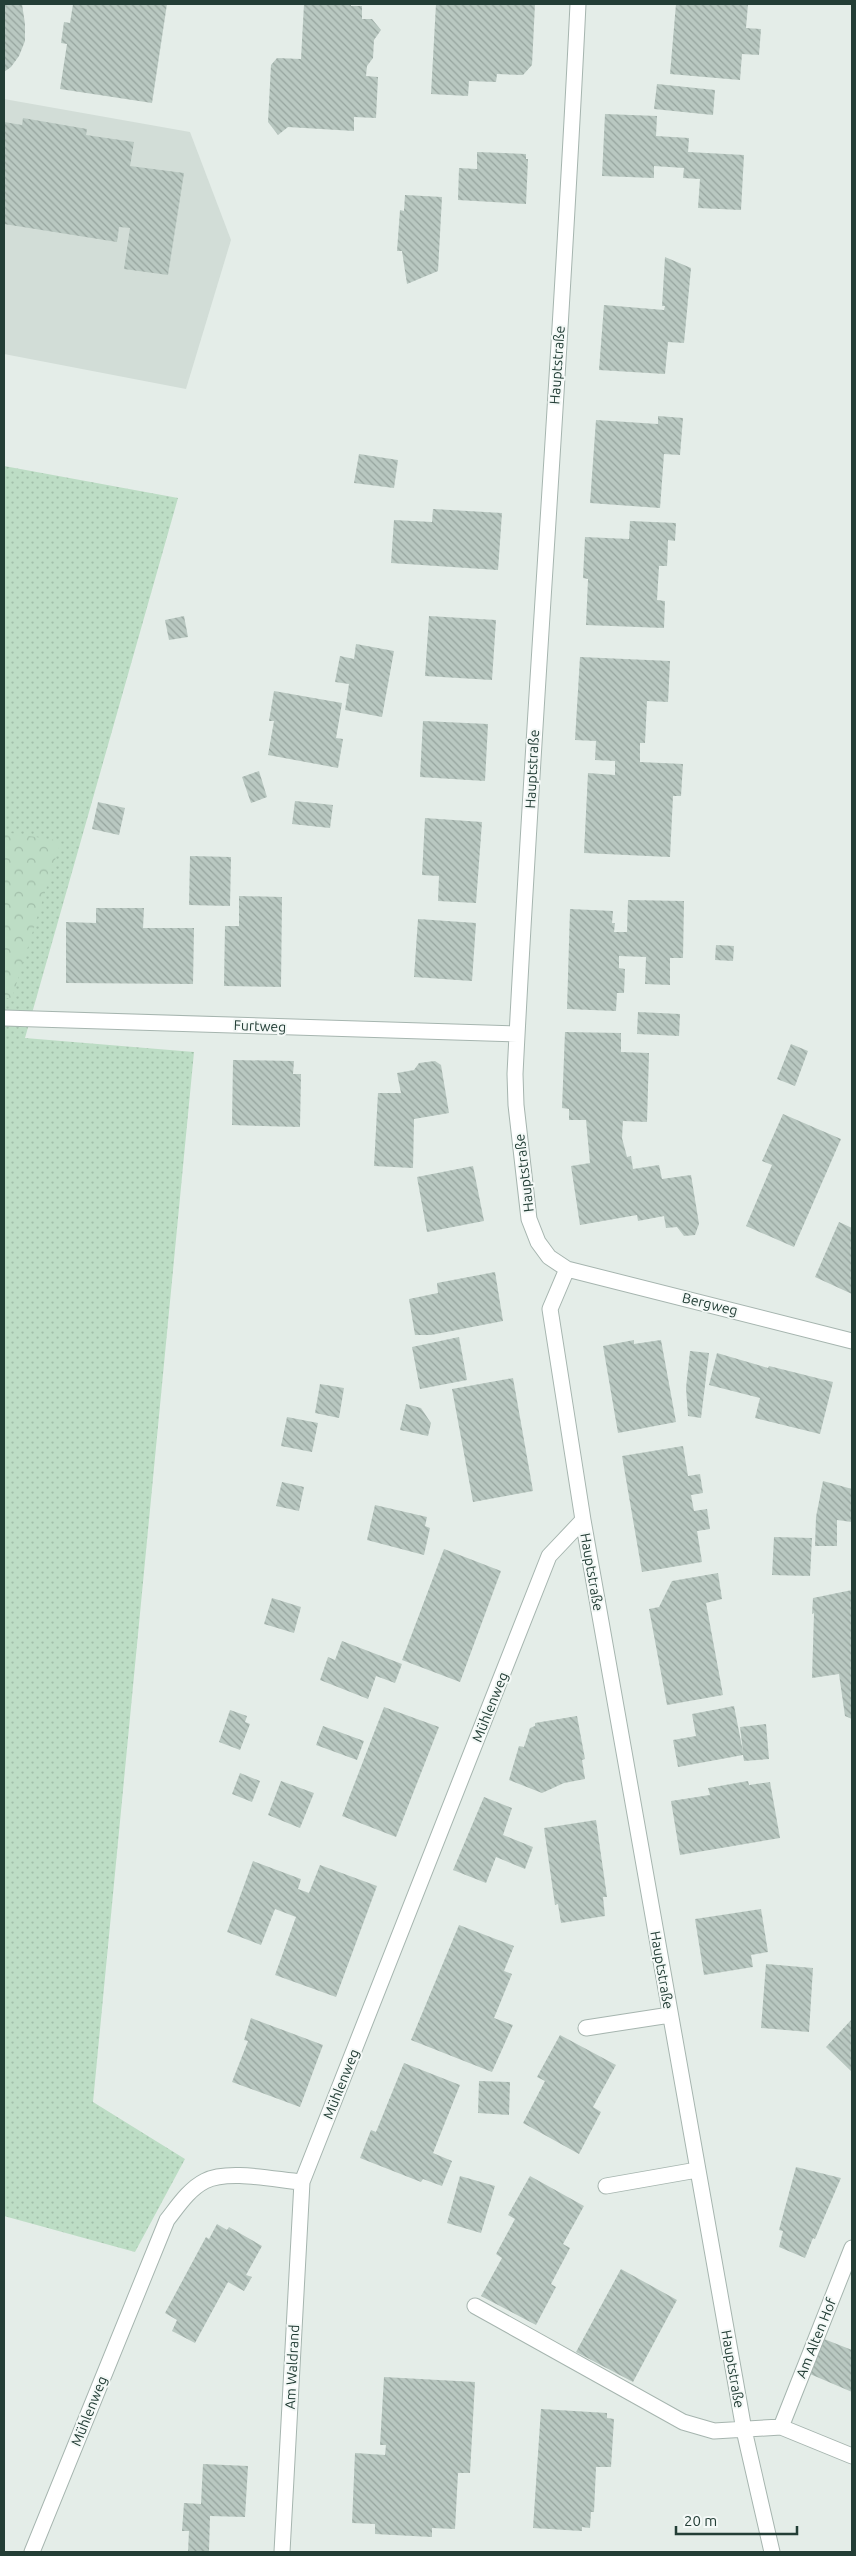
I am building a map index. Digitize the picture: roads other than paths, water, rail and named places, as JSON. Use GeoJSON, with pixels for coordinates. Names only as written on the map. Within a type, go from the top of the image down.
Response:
{"type":"FeatureCollection","features":[{"type":"Feature","properties":{"kind":"street","name":"Hauptstraße"},"geometry":{"type":"LineString","coordinates":[[578,4],[569,196],[537,668],[517,1034],[516,1105],[530,1219],[538,1242],[549,1257],[567,1269],[550,1309],[583,1520],[744,2430],[772,2552]]}},
{"type":"Feature","properties":{"kind":"street","name":"Furtweg"},"geometry":{"type":"LineString","coordinates":[[4,1018],[517,1034]]}},
{"type":"Feature","properties":{"kind":"street","name":"Bergweg"},"geometry":{"type":"LineString","coordinates":[[567,1269],[852,1341]]}},
{"type":"Feature","properties":{"kind":"street","name":"Mühlenweg"},"geometry":{"type":"LineString","coordinates":[[32,2552],[167,2220],[183,2199],[204,2181],[221,2175],[302,2182],[549,1556],[583,1520]]}},
{"type":"Feature","properties":{"kind":"street"},"geometry":{"type":"LineString","coordinates":[[586,2028],[670,2015]]}},
{"type":"Feature","properties":{"kind":"street"},"geometry":{"type":"LineString","coordinates":[[606,2186],[697,2170]]}},
{"type":"Feature","properties":{"kind":"street","name":"Am Waldrand"},"geometry":{"type":"LineString","coordinates":[[282,2552],[302,2182]]}},
{"type":"Feature","properties":{"kind":"street","name":"Am Alten Hof"},"geometry":{"type":"LineString","coordinates":[[781,2427],[852,2248]]}},
{"type":"Feature","properties":{"kind":"street"},"geometry":{"type":"LineString","coordinates":[[475,2306],[682,2422],[714,2431],[781,2427],[852,2456]]}}]}
